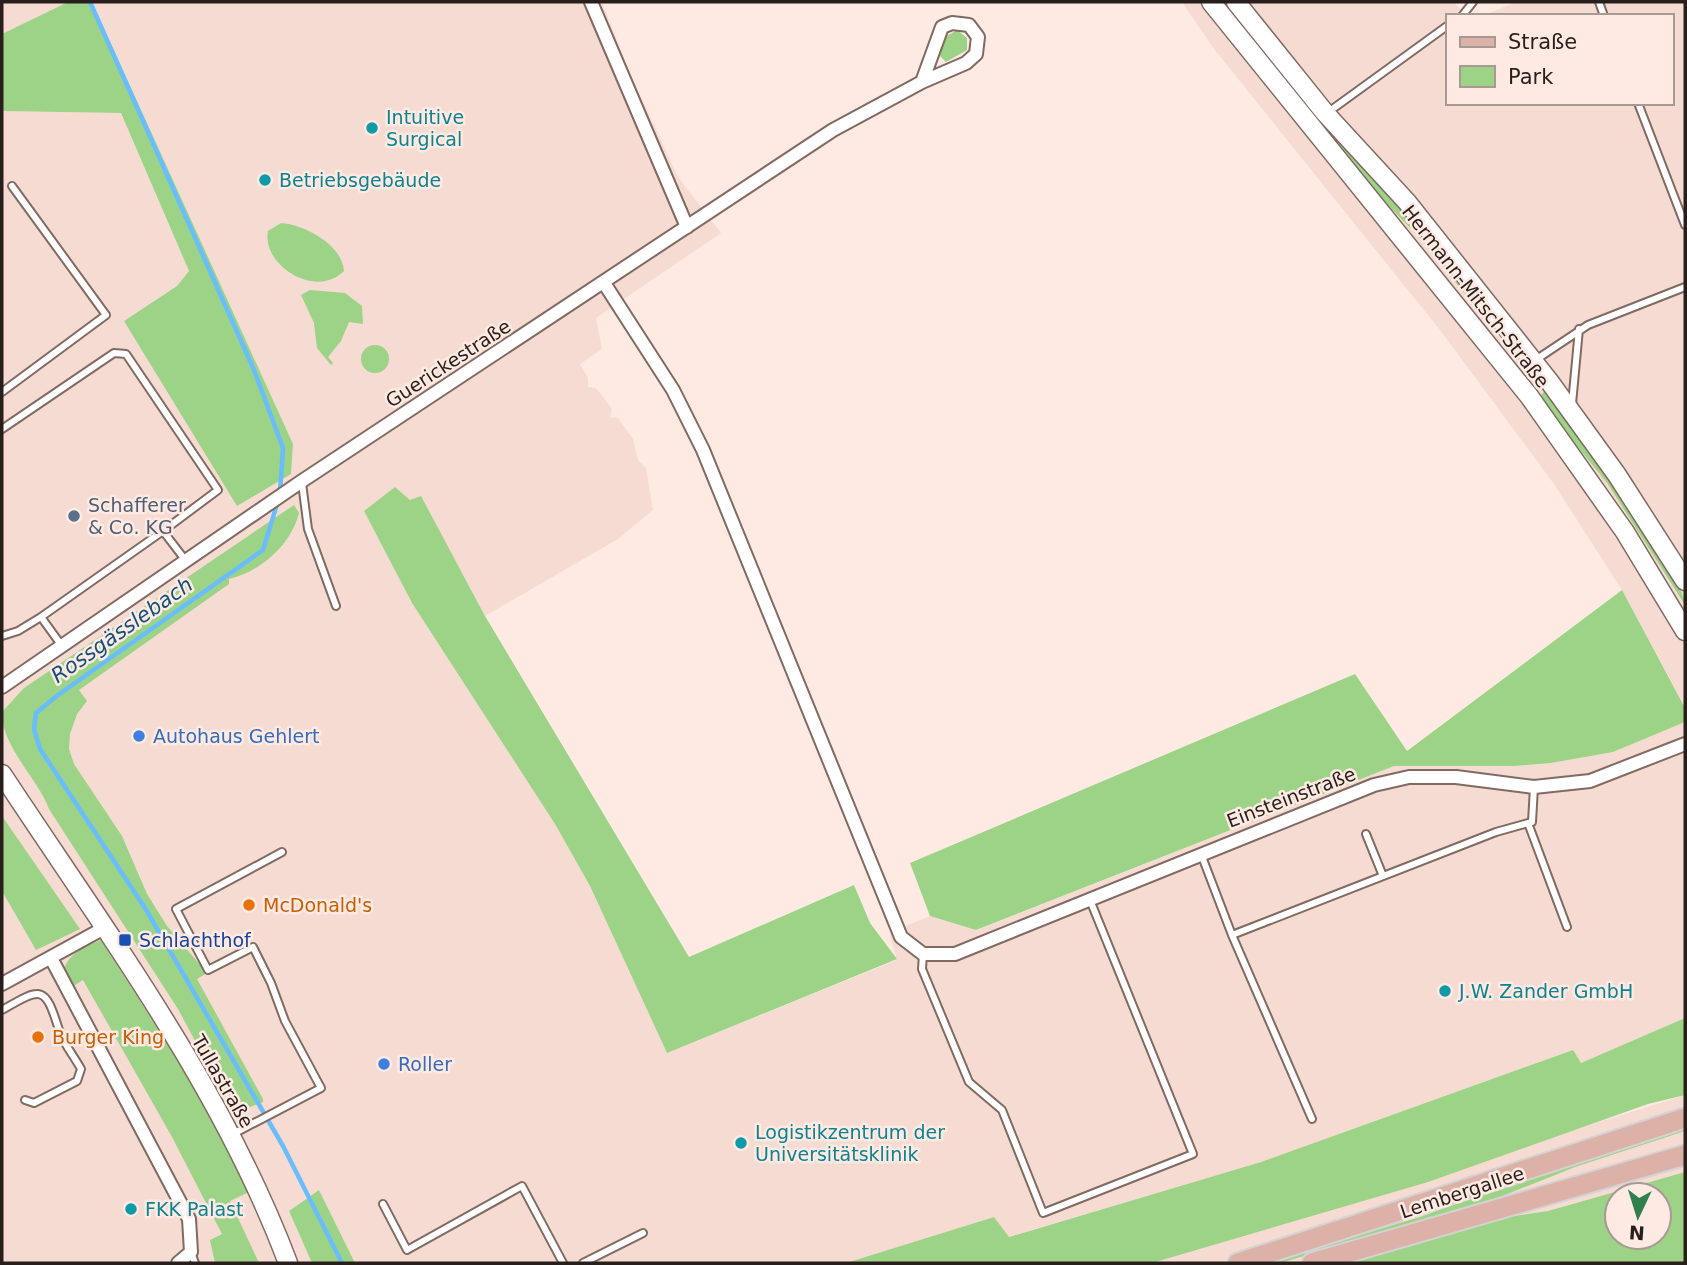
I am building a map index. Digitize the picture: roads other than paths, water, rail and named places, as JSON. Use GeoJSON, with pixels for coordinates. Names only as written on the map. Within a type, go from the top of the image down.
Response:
{"type":"FeatureCollection","features":[{"type":"Feature","properties":{"kind":"main road","name":"Hermann-Mitsch-Straße"},"geometry":{"type":"LineString","coordinates":[[1211,2],[1514,377],[1625,532],[1685,631]]}},
{"type":"Feature","properties":{"kind":"main road","name":"Hermann-Mitsch-Straße"},"geometry":{"type":"LineString","coordinates":[[1236,2],[1326,114],[1407,202],[1534,361],[1617,475],[1685,581]]}},
{"type":"Feature","properties":{"kind":"main road"},"geometry":{"type":"LineString","coordinates":[[1514,377],[1534,361]]}},
{"type":"Feature","properties":{"kind":"main road","name":"Tullastraße"},"geometry":{"type":"LineString","coordinates":[[2,774],[239,1131],[288,1263]]}},
{"type":"Feature","properties":{"kind":"main road","name":"Lembergallee"},"geometry":{"type":"LineString","coordinates":[[1238,1263],[1406,1211],[1685,1118]]}},
{"type":"Feature","properties":{"kind":"main road","name":"Lembergallee"},"geometry":{"type":"LineString","coordinates":[[1312,1263],[1685,1155]]}},
{"type":"Feature","properties":{"kind":"street"},"geometry":{"type":"LineString","coordinates":[[591,2],[687,227]]}},
{"type":"Feature","properties":{"kind":"street","name":"Guerickestraße"},"geometry":{"type":"LineString","coordinates":[[2,687],[63,648],[296,485],[834,130],[922,82],[966,63],[976,54],[978,37],[969,25],[952,23],[942,27],[922,82]]}},
{"type":"Feature","properties":{"kind":"street"},"geometry":{"type":"LineString","coordinates":[[604,283],[673,390],[702,450],[901,937],[923,954]]}},
{"type":"Feature","properties":{"kind":"street","name":"Einsteinstraße"},"geometry":{"type":"LineString","coordinates":[[923,954],[955,954],[1340,797],[1409,777],[1456,777],[1534,787],[1590,781],[1685,744]]}},
{"type":"Feature","properties":{"kind":"street"},"geometry":{"type":"LineString","coordinates":[[2,984],[106,927]]}},
{"type":"Feature","properties":{"kind":"street"},"geometry":{"type":"LineString","coordinates":[[51,958],[189,1219],[193,1257],[178,1263]]}},
{"type":"Feature","properties":{"kind":"lane"},"geometry":{"type":"LineString","coordinates":[[1326,114],[1446,27]]}},
{"type":"Feature","properties":{"kind":"lane"},"geometry":{"type":"LineString","coordinates":[[1639,105],[1685,225]]}},
{"type":"Feature","properties":{"kind":"lane"},"geometry":{"type":"LineString","coordinates":[[2,392],[106,315],[12,186]]}},
{"type":"Feature","properties":{"kind":"lane"},"geometry":{"type":"LineString","coordinates":[[1534,361],[1579,329],[1685,287]]}},
{"type":"Feature","properties":{"kind":"lane"},"geometry":{"type":"LineString","coordinates":[[1571,411],[1579,329]]}},
{"type":"Feature","properties":{"kind":"lane"},"geometry":{"type":"LineString","coordinates":[[2,429],[114,353],[126,354],[218,490],[41,617],[18,631],[2,636]]}},
{"type":"Feature","properties":{"kind":"lane"},"geometry":{"type":"LineString","coordinates":[[296,485],[308,529],[336,606]]}},
{"type":"Feature","properties":{"kind":"lane"},"geometry":{"type":"LineString","coordinates":[[163,531],[186,561]]}},
{"type":"Feature","properties":{"kind":"lane"},"geometry":{"type":"LineString","coordinates":[[41,617],[63,648]]}},
{"type":"Feature","properties":{"kind":"lane"},"geometry":{"type":"LineString","coordinates":[[1231,935],[1496,832],[1532,822],[1534,787]]}},
{"type":"Feature","properties":{"kind":"lane"},"geometry":{"type":"LineString","coordinates":[[1528,823],[1567,927]]}},
{"type":"Feature","properties":{"kind":"lane"},"geometry":{"type":"LineString","coordinates":[[1366,834],[1383,876]]}},
{"type":"Feature","properties":{"kind":"lane"},"geometry":{"type":"LineString","coordinates":[[239,1131],[321,1088],[285,1021],[271,983],[253,947],[208,970],[176,909],[282,852]]}},
{"type":"Feature","properties":{"kind":"lane"},"geometry":{"type":"LineString","coordinates":[[1200,854],[1231,935],[1312,1119]]}},
{"type":"Feature","properties":{"kind":"lane"},"geometry":{"type":"LineString","coordinates":[[923,954],[922,970],[969,1082],[1002,1110],[1043,1213],[1193,1154],[1090,898]]}},
{"type":"Feature","properties":{"kind":"lane"},"geometry":{"type":"LineString","coordinates":[[2,1010],[27,995],[36,993],[45,996],[57,1015],[59,1030],[81,1069],[78,1081],[34,1102],[25,1100]]}},
{"type":"Feature","properties":{"kind":"lane"},"geometry":{"type":"LineString","coordinates":[[383,1204],[407,1250],[522,1186],[563,1263]]}},
{"type":"Feature","properties":{"kind":"lane"},"geometry":{"type":"LineString","coordinates":[[583,1263],[643,1233]]}},
{"type":"Feature","properties":{"kind":"waterway","name":"Rossgässlebach"},"geometry":{"type":"LineString","coordinates":[[90,2],[254,370],[283,448],[280,492]]}},
{"type":"Feature","properties":{"kind":"waterway","name":"Rossgässlebach"},"geometry":{"type":"LineString","coordinates":[[278,501],[263,550],[58,695],[36,713],[34,729],[40,749],[145,908],[283,1146],[342,1263]]}},
{"type":"Feature","properties":{"kind":"place","name":"Intuitive Surgical"},"geometry":{"type":"Point","coordinates":[372,128]}},
{"type":"Feature","properties":{"kind":"place","name":"Betriebsgebäude"},"geometry":{"type":"Point","coordinates":[265,180]}},
{"type":"Feature","properties":{"kind":"place","name":"Schafferer & Co. KG"},"geometry":{"type":"Point","coordinates":[74,516]}},
{"type":"Feature","properties":{"kind":"place","name":"Autohaus Gehlert"},"geometry":{"type":"Point","coordinates":[139,736]}},
{"type":"Feature","properties":{"kind":"place","name":"McDonald's"},"geometry":{"type":"Point","coordinates":[249,905]}},
{"type":"Feature","properties":{"kind":"place","name":"Schlachthof"},"geometry":{"type":"Point","coordinates":[125,940]}},
{"type":"Feature","properties":{"kind":"place","name":"J.W. Zander GmbH"},"geometry":{"type":"Point","coordinates":[1445,991]}},
{"type":"Feature","properties":{"kind":"place","name":"Burger King"},"geometry":{"type":"Point","coordinates":[38,1037]}},
{"type":"Feature","properties":{"kind":"place","name":"Roller"},"geometry":{"type":"Point","coordinates":[384,1064]}},
{"type":"Feature","properties":{"kind":"place","name":"Logistikzentrum der Universitätsklinik"},"geometry":{"type":"Point","coordinates":[741,1143]}},
{"type":"Feature","properties":{"kind":"place","name":"FKK Palast"},"geometry":{"type":"Point","coordinates":[131,1209]}}]}
